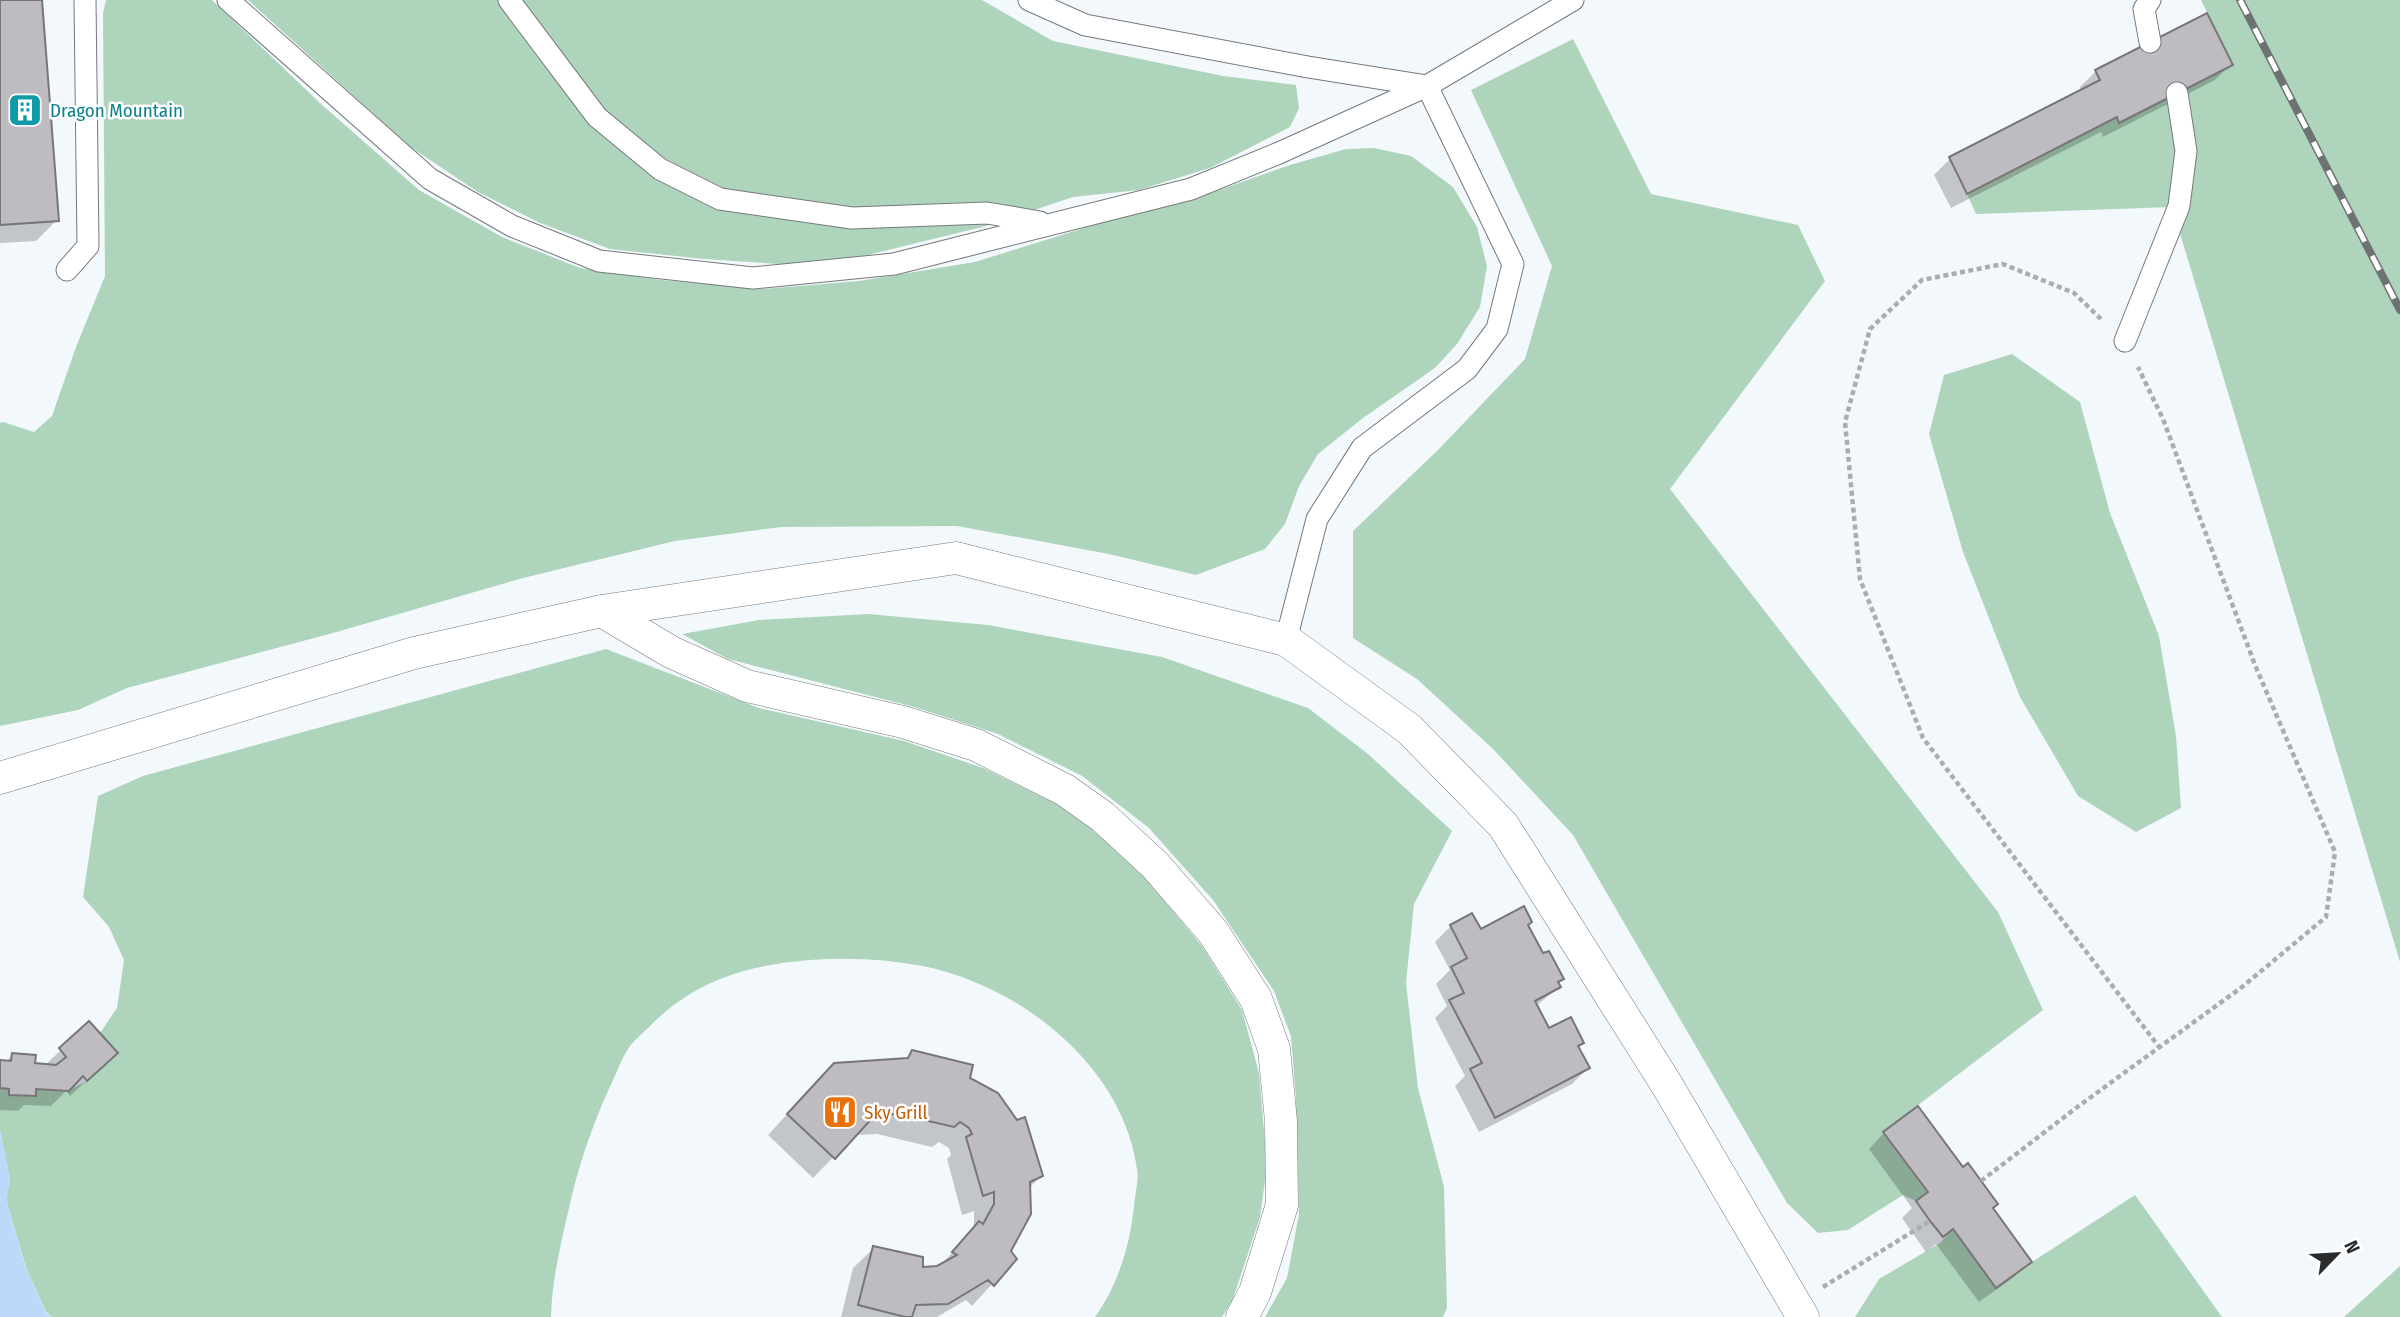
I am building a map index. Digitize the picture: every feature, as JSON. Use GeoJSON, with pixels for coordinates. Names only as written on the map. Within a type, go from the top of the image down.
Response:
{"type":"FeatureCollection","features":[{"type":"Feature","properties":{"kind":"street"},"geometry":{"type":"LineString","coordinates":[[0,778],[414,653],[602,611],[956,558],[1286,640],[1409,729],[1503,825],[1667,1085],[1799,1311]]}},
{"type":"Feature","properties":{"kind":"street"},"geometry":{"type":"LineString","coordinates":[[602,611],[671,652],[747,686],[903,722],[976,745],[1065,790],[1103,817],[1155,865],[1213,932],[1256,999],[1274,1049],[1281,1121],[1282,1205],[1255,1292],[1242,1317]]}},
{"type":"Feature","properties":{"kind":"lane"},"geometry":{"type":"LineString","coordinates":[[67,270],[88,246],[85,0]]}},
{"type":"Feature","properties":{"kind":"lane"},"geometry":{"type":"LineString","coordinates":[[228,0],[430,178],[512,226],[599,261],[753,278],[894,264],[1191,189],[1427,86],[1573,0]]}},
{"type":"Feature","properties":{"kind":"lane"},"geometry":{"type":"LineString","coordinates":[[509,0],[597,117],[660,169],[720,199],[852,218],[987,213],[1049,223]]}},
{"type":"Feature","properties":{"kind":"lane"},"geometry":{"type":"LineString","coordinates":[[1029,0],[1085,25],[1308,68],[1427,86]]}},
{"type":"Feature","properties":{"kind":"lane"},"geometry":{"type":"LineString","coordinates":[[2150,0],[2144,9],[2150,42]]}},
{"type":"Feature","properties":{"kind":"lane"},"geometry":{"type":"LineString","coordinates":[[1286,640],[1317,519],[1362,448],[1467,369],[1497,329],[1513,264],[1427,86]]}},
{"type":"Feature","properties":{"kind":"lane"},"geometry":{"type":"LineString","coordinates":[[2125,341],[2179,206],[2186,151],[2177,93]]}},
{"type":"Feature","properties":{"kind":"path"},"geometry":{"type":"LineString","coordinates":[[1981,1181],[2242,987],[2326,917],[2335,852],[2255,665],[2164,419],[2125,341],[2074,293],[2003,264],[1922,280],[1870,329],[1845,422],[1860,579],[1923,737],[2158,1047]]}},
{"type":"Feature","properties":{"kind":"path"},"geometry":{"type":"LineString","coordinates":[[1799,1311],[1930,1221]]}},
{"type":"Feature","properties":{"kind":"green space"},"geometry":{"type":"Polygon","coordinates":[[[106,0],[212,0],[321,104],[419,190],[502,237],[580,268],[661,280],[763,289],[859,281],[975,262],[1103,222],[1205,195],[1290,165],[1346,149],[1374,148],[1411,156],[1453,187],[1477,227],[1487,266],[1480,307],[1457,344],[1435,368],[1363,418],[1318,454],[1299,486],[1285,524],[1265,549],[1196,575],[1109,554],[957,526],[781,527],[675,541],[523,578],[333,633],[127,688],[78,710],[0,726],[0,423],[34,432],[52,416],[105,276],[103,13],[106,0]]]}},
{"type":"Feature","properties":{"kind":"green space"},"geometry":{"type":"Polygon","coordinates":[[[248,0],[982,0],[1053,41],[1223,76],[1296,85],[1299,108],[1290,127],[1210,168],[1139,190],[1073,197],[986,226],[843,261],[778,264],[704,259],[610,249],[540,223],[478,192],[409,146],[248,0]]]}},
{"type":"Feature","properties":{"kind":"green space"},"geometry":{"type":"Polygon","coordinates":[[[2201,0],[2400,0],[2400,962],[2172,207],[1976,214],[1967,194],[2117,117],[2119,122],[2233,65],[2201,0]]]}},
{"type":"Feature","properties":{"kind":"green space"},"geometry":{"type":"Polygon","coordinates":[[[1573,39],[1651,194],[1798,225],[1825,281],[1670,489],[1998,912],[2043,1010],[1884,1131],[1928,1192],[1916,1201],[1903,1195],[1848,1230],[1818,1233],[1787,1203],[1573,835],[1493,749],[1417,679],[1353,638],[1353,531],[1437,451],[1525,359],[1552,266],[1471,90],[1573,39]]]}},
{"type":"Feature","properties":{"kind":"green space"},"geometry":{"type":"Polygon","coordinates":[[[2012,354],[2080,402],[2110,513],[2159,636],[2176,736],[2181,808],[2136,832],[2078,796],[2020,697],[1963,552],[1929,434],[1944,375],[2012,354]]]}},
{"type":"Feature","properties":{"kind":"green space"},"geometry":{"type":"Polygon","coordinates":[[[869,614],[988,625],[1162,657],[1308,708],[1368,754],[1452,831],[1414,904],[1406,983],[1418,1088],[1444,1187],[1447,1308],[1443,1317],[1265,1317],[1287,1278],[1299,1214],[1296,1099],[1291,1036],[1274,991],[1213,900],[1149,828],[1082,776],[998,734],[914,707],[728,659],[682,634],[759,620],[869,614]]]}},
{"type":"Feature","properties":{"kind":"green space"},"geometry":{"type":"Polygon","coordinates":[[[606,649],[759,708],[904,741],[983,768],[1067,809],[1132,862],[1202,946],[1242,1010],[1259,1073],[1267,1166],[1260,1217],[1232,1302],[1222,1317],[1095,1317],[1110,1292],[1126,1250],[1137,1169],[1128,1132],[1111,1097],[1089,1065],[1062,1036],[1030,1012],[996,992],[960,976],[923,966],[853,959],[787,962],[724,978],[685,997],[667,1010],[633,1043],[622,1060],[601,1107],[580,1165],[558,1256],[551,1317],[52,1317],[46,1312],[26,1268],[6,1199],[10,1180],[0,1130],[0,1088],[9,1089],[9,1095],[35,1096],[37,1090],[71,1089],[87,1081],[118,1053],[100,1033],[117,1008],[124,960],[109,927],[83,897],[98,796],[143,776],[606,649]]]}},
{"type":"Feature","properties":{"kind":"green space"},"geometry":{"type":"Polygon","coordinates":[[[2135,1195],[2222,1317],[1855,1317],[1879,1279],[1940,1243],[1953,1229],[1996,1288],[2135,1195]]]}},
{"type":"Feature","properties":{"kind":"green space"},"geometry":{"type":"Polygon","coordinates":[[[2400,1266],[2400,1317],[2344,1317],[2400,1266]]]}},
{"type":"Feature","properties":{"kind":"water"},"geometry":{"type":"Polygon","coordinates":[[[0,1130],[10,1180],[6,1199],[25,1266],[46,1313],[52,1317],[0,1317],[0,1130]]]}},
{"type":"Feature","properties":{"kind":"building","name":"Dragon Mountain"},"geometry":{"type":"Polygon","coordinates":[[[0,0],[42,0],[59,221],[0,225],[0,0]]]}},
{"type":"Feature","properties":{"kind":"building"},"geometry":{"type":"Polygon","coordinates":[[[2207,13],[2233,65],[2119,123],[2117,117],[1967,194],[1949,157],[2100,80],[2095,70],[2207,13]]]}},
{"type":"Feature","properties":{"kind":"building"},"geometry":{"type":"Polygon","coordinates":[[[1524,906],[1532,922],[1528,925],[1543,953],[1549,951],[1564,979],[1558,982],[1561,987],[1535,1001],[1549,1028],[1571,1017],[1584,1043],[1578,1046],[1590,1068],[1495,1118],[1470,1069],[1482,1063],[1449,1000],[1464,993],[1451,967],[1467,958],[1450,925],[1472,913],[1481,929],[1524,906]]]}},
{"type":"Feature","properties":{"kind":"building"},"geometry":{"type":"Polygon","coordinates":[[[89,1021],[118,1053],[87,1081],[83,1076],[69,1091],[36,1089],[36,1096],[9,1095],[9,1089],[0,1088],[0,1060],[11,1061],[12,1053],[36,1055],[35,1063],[56,1065],[66,1057],[59,1048],[89,1021]]]}},
{"type":"Feature","properties":{"kind":"building"},"geometry":{"type":"Polygon","coordinates":[[[912,1050],[973,1065],[970,1078],[998,1093],[1017,1120],[1025,1117],[1043,1176],[1030,1182],[1031,1214],[1011,1251],[1017,1259],[994,1286],[988,1280],[948,1304],[916,1305],[912,1317],[905,1317],[858,1305],[873,1246],[923,1257],[923,1267],[937,1266],[957,1255],[952,1252],[979,1221],[983,1224],[994,1204],[994,1192],[983,1196],[966,1137],[972,1134],[969,1128],[960,1122],[954,1127],[898,1114],[875,1115],[835,1159],[787,1114],[834,1063],[908,1058],[912,1050]]]}},
{"type":"Feature","properties":{"kind":"building"},"geometry":{"type":"Polygon","coordinates":[[[1918,1106],[1963,1167],[1968,1163],[1998,1204],[1993,1208],[2032,1262],[1996,1288],[1953,1229],[1943,1237],[1930,1221],[1916,1201],[1928,1192],[1883,1132],[1918,1106]]]}},
{"type":"Feature","properties":{"kind":"railway"},"geometry":{"type":"LineString","coordinates":[[2240,0],[2400,310]]}},
{"type":"Feature","properties":{"kind":"place","name":"Dragon Mountain"},"geometry":{"type":"Point","coordinates":[25,110]}},
{"type":"Feature","properties":{"kind":"place","name":"Sky Grill"},"geometry":{"type":"Point","coordinates":[840,1112]}}]}
